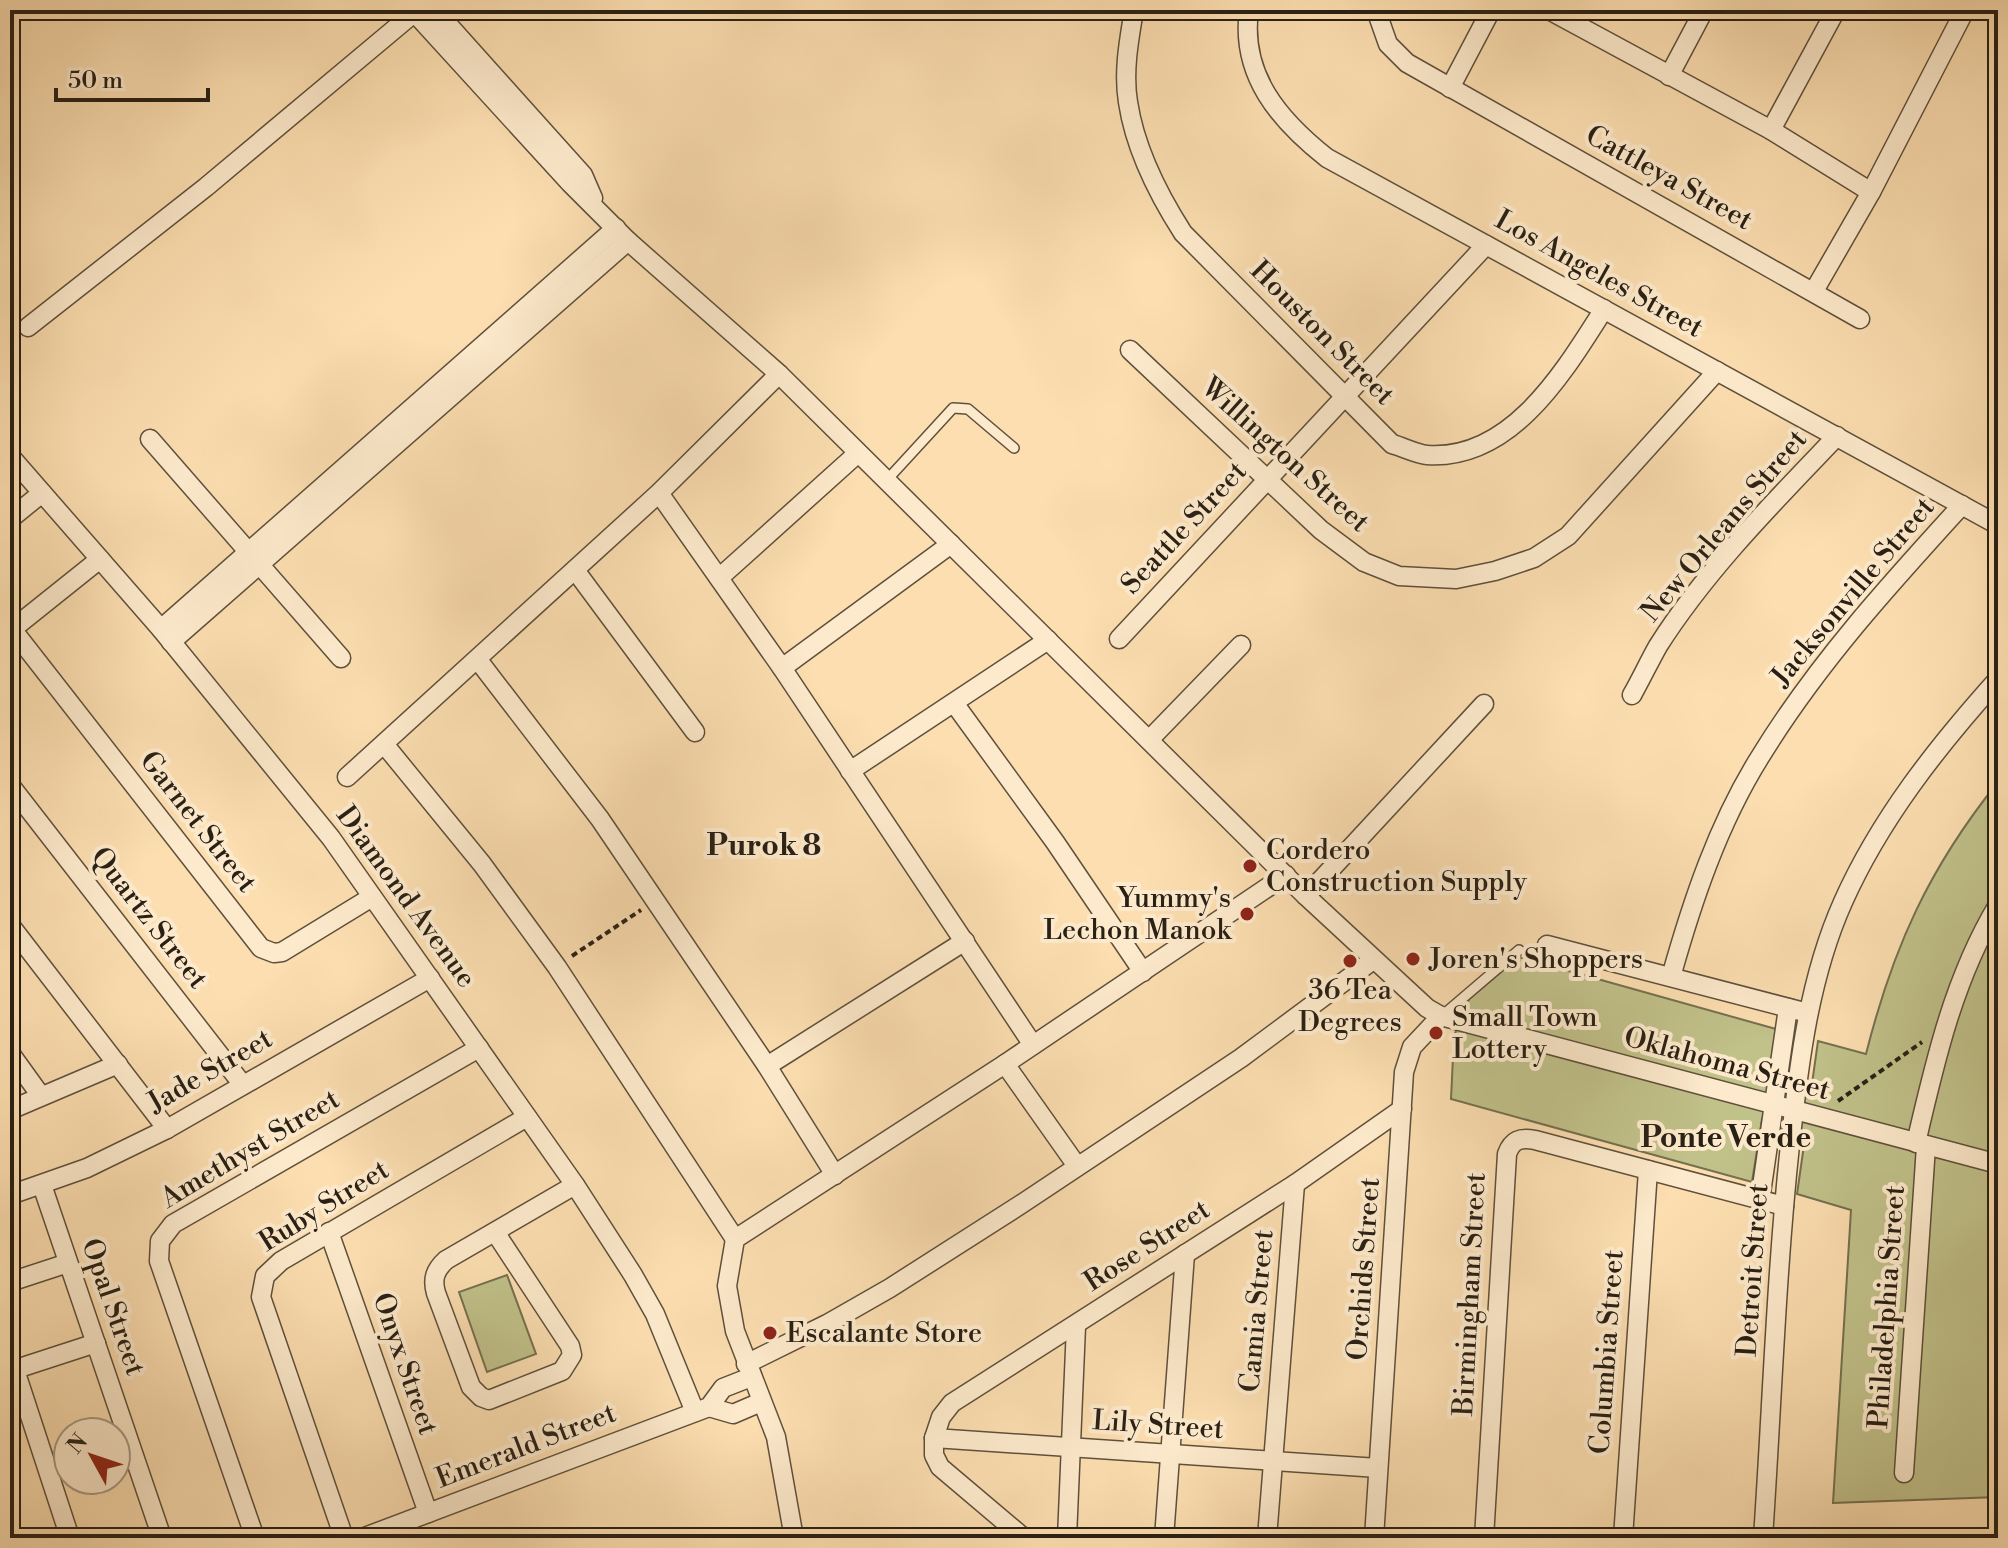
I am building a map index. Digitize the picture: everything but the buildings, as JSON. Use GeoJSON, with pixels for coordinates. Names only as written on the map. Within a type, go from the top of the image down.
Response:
{"type":"FeatureCollection","features":[{"type":"Feature","properties":{"kind":"street"},"geometry":{"type":"LineString","coordinates":[[435,10],[583,175],[595,205]]}},
{"type":"Feature","properties":{"kind":"street","name":"Houston Street"},"geometry":{"type":"LineString","coordinates":[[1134,10],[1127,53],[1127,102],[1158,195],[1183,233],[1392,444],[1426,455],[1467,451],[1496,436],[1526,416],[1561,376],[1604,309]]}},
{"type":"Feature","properties":{"kind":"street","name":"Los Angeles Street"},"geometry":{"type":"LineString","coordinates":[[1249,10],[1249,50],[1272,104],[1295,133],[1327,158],[1998,525]]}},
{"type":"Feature","properties":{"kind":"street","name":"Cattleya Street"},"geometry":{"type":"LineString","coordinates":[[1376,10],[1388,44],[1407,63],[1860,319]]}},
{"type":"Feature","properties":{"kind":"street"},"geometry":{"type":"LineString","coordinates":[[1450,88],[1491,10]]}},
{"type":"Feature","properties":{"kind":"street"},"geometry":{"type":"LineString","coordinates":[[1549,10],[1771,130],[1871,192]]}},
{"type":"Feature","properties":{"kind":"street"},"geometry":{"type":"LineString","coordinates":[[1669,76],[1704,10]]}},
{"type":"Feature","properties":{"kind":"street"},"geometry":{"type":"LineString","coordinates":[[1771,130],[1836,10]]}},
{"type":"Feature","properties":{"kind":"street"},"geometry":{"type":"LineString","coordinates":[[1814,291],[1871,192],[1965,10]]}},
{"type":"Feature","properties":{"kind":"street"},"geometry":{"type":"LineString","coordinates":[[28,327],[206,187],[414,11],[570,183],[622,234],[779,374],[1306,896],[1373,960],[1427,1008],[1441,1016]]}},
{"type":"Feature","properties":{"kind":"street"},"geometry":{"type":"LineString","coordinates":[[166,636],[622,234]]}},
{"type":"Feature","properties":{"kind":"street","name":"Seattle Street"},"geometry":{"type":"LineString","coordinates":[[1119,639],[1486,245]]}},
{"type":"Feature","properties":{"kind":"street","name":"Willington Street"},"geometry":{"type":"LineString","coordinates":[[1130,350],[1321,530],[1364,562],[1399,576],[1456,579],[1495,571],[1534,558],[1568,536],[1717,371]]}},
{"type":"Feature","properties":{"kind":"street"},"geometry":{"type":"LineString","coordinates":[[347,777],[659,493],[779,374]]}},
{"type":"Feature","properties":{"kind":"street","name":"New Orleans Street"},"geometry":{"type":"LineString","coordinates":[[1632,695],[1659,646],[1707,580],[1757,520],[1837,436]]}},
{"type":"Feature","properties":{"kind":"street"},"geometry":{"type":"LineString","coordinates":[[150,439],[341,658]]}},
{"type":"Feature","properties":{"kind":"street"},"geometry":{"type":"LineString","coordinates":[[719,578],[858,453]]}},
{"type":"Feature","properties":{"kind":"street","name":"Diamond Avenue"},"geometry":{"type":"LineString","coordinates":[[10,456],[166,636],[289,785],[372,897],[575,1185],[655,1314],[702,1409]]}},
{"type":"Feature","properties":{"kind":"street"},"geometry":{"type":"LineString","coordinates":[[10,519],[42,493]]}},
{"type":"Feature","properties":{"kind":"street"},"geometry":{"type":"LineString","coordinates":[[659,493],[782,668],[1033,1045]]}},
{"type":"Feature","properties":{"kind":"street","name":"Jacksonville Street"},"geometry":{"type":"LineString","coordinates":[[1671,977],[1705,872],[1758,759],[1842,640],[1962,505]]}},
{"type":"Feature","properties":{"kind":"street"},"geometry":{"type":"LineString","coordinates":[[782,668],[951,544]]}},
{"type":"Feature","properties":{"kind":"street"},"geometry":{"type":"LineString","coordinates":[[11,630],[100,559]]}},
{"type":"Feature","properties":{"kind":"street"},"geometry":{"type":"LineString","coordinates":[[575,570],[695,732]]}},
{"type":"Feature","properties":{"kind":"street","name":"Garnet Street"},"geometry":{"type":"LineString","coordinates":[[11,630],[261,948],[274,953],[282,952],[372,897]]}},
{"type":"Feature","properties":{"kind":"street"},"geometry":{"type":"LineString","coordinates":[[850,771],[1048,640]]}},
{"type":"Feature","properties":{"kind":"street"},"geometry":{"type":"LineString","coordinates":[[1149,740],[1241,645]]}},
{"type":"Feature","properties":{"kind":"street"},"geometry":{"type":"LineString","coordinates":[[478,660],[600,819],[767,1066],[835,1175]]}},
{"type":"Feature","properties":{"kind":"street","name":"Detroit Street"},"geometry":{"type":"LineString","coordinates":[[1763,1538],[1784,1206],[1808,1013],[1841,906],[1858,871],[1898,803],[1951,732],[1998,679]]}},
{"type":"Feature","properties":{"kind":"street"},"geometry":{"type":"LineString","coordinates":[[954,703],[1055,842],[1143,972]]}},
{"type":"Feature","properties":{"kind":"street"},"geometry":{"type":"LineString","coordinates":[[1306,896],[1484,704]]}},
{"type":"Feature","properties":{"kind":"street"},"geometry":{"type":"LineString","coordinates":[[384,744],[482,864],[557,967],[735,1239],[727,1286],[735,1331],[776,1437],[794,1538]]}},
{"type":"Feature","properties":{"kind":"street","name":"Quartz Street"},"geometry":{"type":"LineString","coordinates":[[10,785],[243,1085]]}},
{"type":"Feature","properties":{"kind":"street"},"geometry":{"type":"LineString","coordinates":[[735,1239],[1005,1064],[1286,875]]}},
{"type":"Feature","properties":{"kind":"street","name":"Philadelphia Street"},"geometry":{"type":"LineString","coordinates":[[1904,1473],[1921,1144],[1943,1036],[1967,964],[1998,905]]}},
{"type":"Feature","properties":{"kind":"street"},"geometry":{"type":"LineString","coordinates":[[10,925],[167,1129]]}},
{"type":"Feature","properties":{"kind":"street"},"geometry":{"type":"LineString","coordinates":[[767,1066],[965,941]]}},
{"type":"Feature","properties":{"kind":"street"},"geometry":{"type":"LineString","coordinates":[[1547,945],[1808,1013]]}},
{"type":"Feature","properties":{"kind":"street","name":"Emerald Street"},"geometry":{"type":"LineString","coordinates":[[362,1538],[702,1409],[723,1388],[749,1370],[890,1288],[1241,1058],[1373,960]]}},
{"type":"Feature","properties":{"kind":"street","name":"Jade Street"},"geometry":{"type":"LineString","coordinates":[[10,1195],[87,1168],[167,1129],[430,978]]}},
{"type":"Feature","properties":{"kind":"street","name":"Detroit Street"},"geometry":{"type":"LineString","coordinates":[[1760,1200],[1788,1008]]}},
{"type":"Feature","properties":{"kind":"street","name":"Oklahoma Street"},"geometry":{"type":"LineString","coordinates":[[1441,1016],[1998,1164]]}},
{"type":"Feature","properties":{"kind":"street","name":"Orchids Street"},"geometry":{"type":"LineString","coordinates":[[1374,1538],[1407,1058],[1420,1036],[1441,1016]]}},
{"type":"Feature","properties":{"kind":"street","name":"Amethyst Street"},"geometry":{"type":"LineString","coordinates":[[255,1538],[159,1261],[160,1241],[173,1224],[479,1048]]}},
{"type":"Feature","properties":{"kind":"street"},"geometry":{"type":"LineString","coordinates":[[10,1053],[41,1096]]}},
{"type":"Feature","properties":{"kind":"street"},"geometry":{"type":"LineString","coordinates":[[10,1110],[118,1064]]}},
{"type":"Feature","properties":{"kind":"street"},"geometry":{"type":"LineString","coordinates":[[1005,1064],[1077,1166]]}},
{"type":"Feature","properties":{"kind":"street","name":"Rose Street"},"geometry":{"type":"LineString","coordinates":[[934,1438],[941,1417],[952,1403],[1295,1184],[1402,1109]]}},
{"type":"Feature","properties":{"kind":"street","name":"Ruby Street"},"geometry":{"type":"LineString","coordinates":[[344,1538],[261,1297],[261,1287],[271,1268],[527,1117]]}},
{"type":"Feature","properties":{"kind":"street","name":"Birmingham Street"},"geometry":{"type":"LineString","coordinates":[[1484,1538],[1507,1154],[1516,1140],[1527,1139],[1784,1206]]}},
{"type":"Feature","properties":{"kind":"street","name":"Columbia Street"},"geometry":{"type":"LineString","coordinates":[[1623,1538],[1648,1170]]}},
{"type":"Feature","properties":{"kind":"street","name":"Camia Street"},"geometry":{"type":"LineString","coordinates":[[1267,1538],[1295,1184]]}},
{"type":"Feature","properties":{"kind":"street","name":"Opal Street"},"geometry":{"type":"LineString","coordinates":[[42,1185],[162,1538]]}},
{"type":"Feature","properties":{"kind":"street"},"geometry":{"type":"LineString","coordinates":[[495,1232],[570,1346],[572,1355],[562,1371],[489,1400],[471,1387],[436,1293],[434,1277],[446,1260],[575,1185]]}},
{"type":"Feature","properties":{"kind":"street","name":"Onyx Street"},"geometry":{"type":"LineString","coordinates":[[329,1232],[428,1513]]}},
{"type":"Feature","properties":{"kind":"street"},"geometry":{"type":"LineString","coordinates":[[1164,1538],[1185,1254]]}},
{"type":"Feature","properties":{"kind":"street"},"geometry":{"type":"LineString","coordinates":[[10,1282],[68,1263]]}},
{"type":"Feature","properties":{"kind":"street"},"geometry":{"type":"LineString","coordinates":[[1067,1538],[1076,1326]]}},
{"type":"Feature","properties":{"kind":"street"},"geometry":{"type":"LineString","coordinates":[[70,1538],[13,1370],[96,1343]]}},
{"type":"Feature","properties":{"kind":"street","name":"Emerald Street"},"geometry":{"type":"LineString","coordinates":[[702,1409],[733,1414],[761,1402]]}},
{"type":"Feature","properties":{"kind":"street"},"geometry":{"type":"LineString","coordinates":[[934,1438],[934,1455],[942,1470],[1024,1538]]}},
{"type":"Feature","properties":{"kind":"street","name":"Lily Street"},"geometry":{"type":"LineString","coordinates":[[934,1438],[1378,1468]]}},
{"type":"Feature","properties":{"kind":"lane"},"geometry":{"type":"LineString","coordinates":[[886,481],[953,408],[968,409],[1014,448]]}},
{"type":"Feature","properties":{"kind":"lane"},"geometry":{"type":"LineString","coordinates":[[1441,1016],[1519,950]]}},
{"type":"Feature","properties":{"kind":"path"},"geometry":{"type":"LineString","coordinates":[[557,967],[656,901]]}},
{"type":"Feature","properties":{"kind":"path"},"geometry":{"type":"LineString","coordinates":[[1824,1119],[1839,1100],[1853,1089],[1923,1042],[1943,1036]]}},
{"type":"Feature","properties":{"kind":"green space"},"geometry":{"type":"Polygon","coordinates":[[[1998,782],[1998,1497],[1833,1503],[1851,1210],[1797,1194],[1806,1131],[1762,1119],[1752,1182],[1451,1099],[1454,1036],[1469,999],[1519,957],[1776,1029],[1767,1087],[1810,1098],[1818,1041],[1866,1054],[1888,978],[1916,910],[1952,846],[1998,782]]]}},
{"type":"Feature","properties":{"kind":"green space"},"geometry":{"type":"Polygon","coordinates":[[[507,1275],[536,1354],[487,1372],[459,1292],[507,1275]]]}},
{"type":"Feature","properties":{"kind":"place","name":"Cordero Construction Supply"},"geometry":{"type":"Point","coordinates":[1250,866]}},
{"type":"Feature","properties":{"kind":"place","name":"Yummy's Lechon Manok"},"geometry":{"type":"Point","coordinates":[1247,914]}},
{"type":"Feature","properties":{"kind":"place","name":"Joren's Shoppers"},"geometry":{"type":"Point","coordinates":[1413,959]}},
{"type":"Feature","properties":{"kind":"place","name":"36 Tea Degrees"},"geometry":{"type":"Point","coordinates":[1350,961]}},
{"type":"Feature","properties":{"kind":"place","name":"Small Town Lottery"},"geometry":{"type":"Point","coordinates":[1436,1033]}},
{"type":"Feature","properties":{"kind":"place","name":"Escalante Store"},"geometry":{"type":"Point","coordinates":[770,1333]}},
{"type":"Feature","properties":{"kind":"district","name":"Purok 8"},"geometry":{"type":"Point","coordinates":[764,846]}},
{"type":"Feature","properties":{"kind":"district","name":"Ponte Verde"},"geometry":{"type":"Point","coordinates":[1726,1138]}}]}
